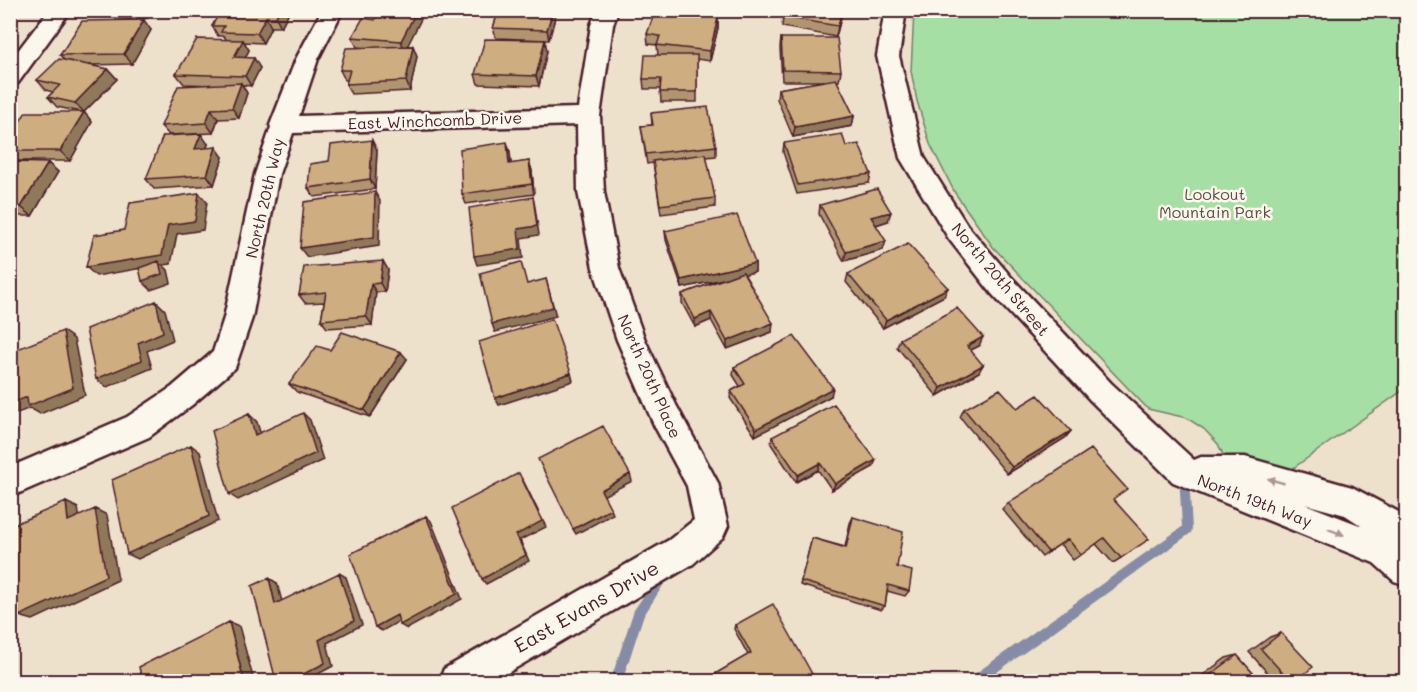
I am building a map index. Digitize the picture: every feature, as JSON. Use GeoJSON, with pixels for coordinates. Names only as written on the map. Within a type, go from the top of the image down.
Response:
{"type":"FeatureCollection","features":[{"type":"Feature","properties":{"kind":"street"},"geometry":{"type":"LineString","coordinates":[[12,74],[61,10]]}},
{"type":"Feature","properties":{"kind":"street","name":"North 20th Way"},"geometry":{"type":"LineString","coordinates":[[10,482],[138,427],[182,396],[225,359],[238,318],[267,174],[282,125],[307,58],[333,10]]}},
{"type":"Feature","properties":{"kind":"street","name":"North 20th Place"},"geometry":{"type":"LineString","coordinates":[[608,10],[602,25],[588,116],[591,192],[606,268],[631,340],[665,415],[702,483],[712,526]]}},
{"type":"Feature","properties":{"kind":"street","name":"North 20th Street"},"geometry":{"type":"LineString","coordinates":[[897,10],[888,56],[912,158],[958,232],[1002,286],[1101,392],[1184,472]]}},
{"type":"Feature","properties":{"kind":"street","name":"East Winchcomb Drive"},"geometry":{"type":"LineString","coordinates":[[282,125],[588,116]]}},
{"type":"Feature","properties":{"kind":"street","name":"North 19th Way"},"geometry":{"type":"LineString","coordinates":[[1184,472],[1245,472],[1352,502],[1407,534]]}},
{"type":"Feature","properties":{"kind":"street","name":"North 19th Way"},"geometry":{"type":"LineString","coordinates":[[1184,472],[1385,551],[1407,569]]}},
{"type":"Feature","properties":{"kind":"street","name":"East Evans Drive"},"geometry":{"type":"LineString","coordinates":[[457,681],[681,552],[712,526]]}},
{"type":"Feature","properties":{"kind":"green space","name":"Lookout Mountain Park"},"geometry":{"type":"Polygon","coordinates":[[[914,11],[1406,11],[1406,388],[1282,476],[1228,465],[1218,444],[1204,429],[1187,418],[1148,409],[993,247],[955,193],[930,144],[917,101],[911,71],[914,11]]]}},
{"type":"Feature","properties":{"kind":"building"},"geometry":{"type":"Polygon","coordinates":[[[221,10],[279,10],[276,17],[266,17],[257,33],[221,32],[224,26],[212,26],[221,10]]]}},
{"type":"Feature","properties":{"kind":"building"},"geometry":{"type":"Polygon","coordinates":[[[380,10],[417,10],[401,41],[352,37],[363,18],[375,20],[380,10]]]}},
{"type":"Feature","properties":{"kind":"building"},"geometry":{"type":"Polygon","coordinates":[[[499,10],[553,10],[547,30],[493,28],[499,10]]]}},
{"type":"Feature","properties":{"kind":"building"},"geometry":{"type":"Polygon","coordinates":[[[785,10],[842,10],[838,26],[783,17],[785,10]]]}},
{"type":"Feature","properties":{"kind":"building"},"geometry":{"type":"Polygon","coordinates":[[[655,11],[718,18],[710,51],[657,45],[660,36],[647,34],[655,11]]]}},
{"type":"Feature","properties":{"kind":"building"},"geometry":{"type":"Polygon","coordinates":[[[144,20],[124,54],[60,55],[82,21],[144,20]]]}},
{"type":"Feature","properties":{"kind":"building"},"geometry":{"type":"Polygon","coordinates":[[[781,38],[837,38],[841,71],[783,70],[781,38]]]}},
{"type":"Feature","properties":{"kind":"building"},"geometry":{"type":"Polygon","coordinates":[[[197,39],[243,40],[234,57],[254,58],[245,76],[176,74],[197,39]]]}},
{"type":"Feature","properties":{"kind":"building"},"geometry":{"type":"Polygon","coordinates":[[[485,39],[545,40],[536,76],[475,74],[485,39]]]}},
{"type":"Feature","properties":{"kind":"building"},"geometry":{"type":"Polygon","coordinates":[[[413,46],[406,81],[346,84],[350,70],[340,70],[346,48],[413,46]]]}},
{"type":"Feature","properties":{"kind":"building"},"geometry":{"type":"Polygon","coordinates":[[[645,55],[697,55],[697,92],[660,92],[661,79],[643,79],[645,55]]]}},
{"type":"Feature","properties":{"kind":"building"},"geometry":{"type":"Polygon","coordinates":[[[59,59],[108,69],[75,103],[48,97],[60,85],[37,80],[59,59]]]}},
{"type":"Feature","properties":{"kind":"building"},"geometry":{"type":"Polygon","coordinates":[[[836,79],[854,116],[795,127],[778,89],[836,79]]]}},
{"type":"Feature","properties":{"kind":"building"},"geometry":{"type":"Polygon","coordinates":[[[241,83],[232,108],[211,109],[206,123],[161,126],[178,86],[241,83]]]}},
{"type":"Feature","properties":{"kind":"building"},"geometry":{"type":"Polygon","coordinates":[[[708,107],[716,146],[646,154],[641,126],[653,125],[651,113],[708,107]]]}},
{"type":"Feature","properties":{"kind":"building"},"geometry":{"type":"Polygon","coordinates":[[[26,112],[84,112],[60,151],[10,151],[10,136],[26,112]]]}},
{"type":"Feature","properties":{"kind":"building"},"geometry":{"type":"Polygon","coordinates":[[[201,134],[195,149],[216,147],[207,175],[146,179],[163,136],[201,134]]]}},
{"type":"Feature","properties":{"kind":"building"},"geometry":{"type":"Polygon","coordinates":[[[842,134],[846,146],[859,144],[871,174],[798,185],[784,143],[842,134]]]}},
{"type":"Feature","properties":{"kind":"building"},"geometry":{"type":"Polygon","coordinates":[[[372,140],[370,179],[308,188],[310,164],[329,161],[331,145],[372,140]]]}},
{"type":"Feature","properties":{"kind":"building"},"geometry":{"type":"Polygon","coordinates":[[[507,142],[509,164],[529,161],[532,184],[462,194],[460,149],[507,142]]]}},
{"type":"Feature","properties":{"kind":"building"},"geometry":{"type":"Polygon","coordinates":[[[706,154],[715,198],[660,205],[653,161],[706,154]]]}},
{"type":"Feature","properties":{"kind":"building"},"geometry":{"type":"Polygon","coordinates":[[[10,162],[48,163],[21,207],[10,207],[10,162]]]}},
{"type":"Feature","properties":{"kind":"building"},"geometry":{"type":"Polygon","coordinates":[[[877,189],[891,212],[871,217],[886,241],[846,252],[820,205],[877,189]]]}},
{"type":"Feature","properties":{"kind":"building"},"geometry":{"type":"Polygon","coordinates":[[[375,192],[374,237],[300,248],[304,202],[375,192]]]}},
{"type":"Feature","properties":{"kind":"building"},"geometry":{"type":"Polygon","coordinates":[[[199,193],[195,221],[168,225],[162,255],[86,267],[94,235],[124,230],[130,203],[199,193]]]}},
{"type":"Feature","properties":{"kind":"building"},"geometry":{"type":"Polygon","coordinates":[[[533,197],[537,226],[518,229],[520,249],[474,256],[469,208],[533,197]]]}},
{"type":"Feature","properties":{"kind":"building"},"geometry":{"type":"Polygon","coordinates":[[[737,215],[755,263],[681,280],[665,231],[737,215]]]}},
{"type":"Feature","properties":{"kind":"building"},"geometry":{"type":"Polygon","coordinates":[[[908,244],[948,288],[886,320],[848,274],[908,244]]]}},
{"type":"Feature","properties":{"kind":"building"},"geometry":{"type":"Polygon","coordinates":[[[159,261],[162,274],[142,281],[139,268],[159,261]]]}},
{"type":"Feature","properties":{"kind":"building"},"geometry":{"type":"Polygon","coordinates":[[[383,261],[380,283],[371,284],[366,316],[321,320],[326,292],[299,295],[304,267],[383,261]]]}},
{"type":"Feature","properties":{"kind":"building"},"geometry":{"type":"Polygon","coordinates":[[[521,262],[527,284],[546,279],[553,307],[492,324],[480,273],[521,262]]]}},
{"type":"Feature","properties":{"kind":"building"},"geometry":{"type":"Polygon","coordinates":[[[743,272],[773,323],[727,341],[711,312],[695,319],[682,294],[743,272]]]}},
{"type":"Feature","properties":{"kind":"building"},"geometry":{"type":"Polygon","coordinates":[[[156,301],[163,332],[138,343],[142,360],[96,379],[86,329],[156,301]]]}},
{"type":"Feature","properties":{"kind":"building"},"geometry":{"type":"Polygon","coordinates":[[[957,308],[983,337],[967,346],[983,365],[941,388],[900,339],[957,308]]]}},
{"type":"Feature","properties":{"kind":"building"},"geometry":{"type":"Polygon","coordinates":[[[552,319],[571,373],[495,398],[479,342],[552,319]]]}},
{"type":"Feature","properties":{"kind":"building"},"geometry":{"type":"Polygon","coordinates":[[[63,331],[73,388],[28,406],[27,397],[10,404],[10,352],[63,331]]]}},
{"type":"Feature","properties":{"kind":"building"},"geometry":{"type":"Polygon","coordinates":[[[342,332],[401,352],[364,410],[289,384],[317,346],[330,350],[342,332]]]}},
{"type":"Feature","properties":{"kind":"building"},"geometry":{"type":"Polygon","coordinates":[[[794,336],[833,388],[756,429],[731,391],[745,384],[734,367],[794,336]]]}},
{"type":"Feature","properties":{"kind":"building"},"geometry":{"type":"Polygon","coordinates":[[[1000,389],[1017,408],[1038,395],[1071,431],[1012,467],[964,409],[1000,389]]]}},
{"type":"Feature","properties":{"kind":"building"},"geometry":{"type":"Polygon","coordinates":[[[834,404],[876,460],[835,484],[820,463],[798,475],[772,437],[834,404]]]}},
{"type":"Feature","properties":{"kind":"building"},"geometry":{"type":"Polygon","coordinates":[[[303,413],[316,453],[229,494],[212,431],[249,414],[255,435],[303,413]]]}},
{"type":"Feature","properties":{"kind":"building"},"geometry":{"type":"Polygon","coordinates":[[[603,426],[630,474],[601,490],[611,509],[573,529],[538,459],[603,426]]]}},
{"type":"Feature","properties":{"kind":"building"},"geometry":{"type":"Polygon","coordinates":[[[191,445],[209,516],[127,554],[112,480],[191,445]]]}},
{"type":"Feature","properties":{"kind":"building"},"geometry":{"type":"Polygon","coordinates":[[[1091,449],[1127,489],[1113,499],[1149,539],[1121,558],[1104,538],[1081,555],[1068,539],[1048,552],[1008,503],[1091,449]]]}},
{"type":"Feature","properties":{"kind":"building"},"geometry":{"type":"Polygon","coordinates":[[[519,473],[542,521],[516,535],[526,555],[482,579],[452,508],[519,473]]]}},
{"type":"Feature","properties":{"kind":"building"},"geometry":{"type":"Polygon","coordinates":[[[66,502],[68,521],[95,509],[106,576],[19,616],[10,526],[66,502]]]}},
{"type":"Feature","properties":{"kind":"building"},"geometry":{"type":"Polygon","coordinates":[[[426,516],[457,594],[400,625],[397,615],[375,627],[350,554],[426,516]]]}},
{"type":"Feature","properties":{"kind":"building"},"geometry":{"type":"Polygon","coordinates":[[[853,517],[903,532],[897,567],[912,571],[909,591],[888,585],[885,606],[801,581],[812,538],[846,548],[853,517]]]}},
{"type":"Feature","properties":{"kind":"building"},"geometry":{"type":"Polygon","coordinates":[[[339,573],[354,621],[319,640],[325,663],[290,681],[276,681],[252,586],[269,578],[275,604],[339,573]]]}},
{"type":"Feature","properties":{"kind":"building"},"geometry":{"type":"Polygon","coordinates":[[[773,604],[816,681],[719,681],[715,674],[751,653],[735,625],[773,604]]]}},
{"type":"Feature","properties":{"kind":"building"},"geometry":{"type":"Polygon","coordinates":[[[229,622],[244,681],[142,681],[139,667],[229,622]]]}},
{"type":"Feature","properties":{"kind":"building"},"geometry":{"type":"Polygon","coordinates":[[[1281,633],[1313,667],[1295,681],[1290,681],[1261,649],[1281,633]]]}},
{"type":"Feature","properties":{"kind":"building"},"geometry":{"type":"Polygon","coordinates":[[[1237,655],[1260,681],[1202,681],[1237,655]]]}},
{"type":"Feature","properties":{"kind":"waterway"},"geometry":{"type":"LineString","coordinates":[[973,682],[1187,529],[1184,475]]}},
{"type":"Feature","properties":{"kind":"waterway"},"geometry":{"type":"LineString","coordinates":[[616,682],[638,614],[664,576]]}}]}
